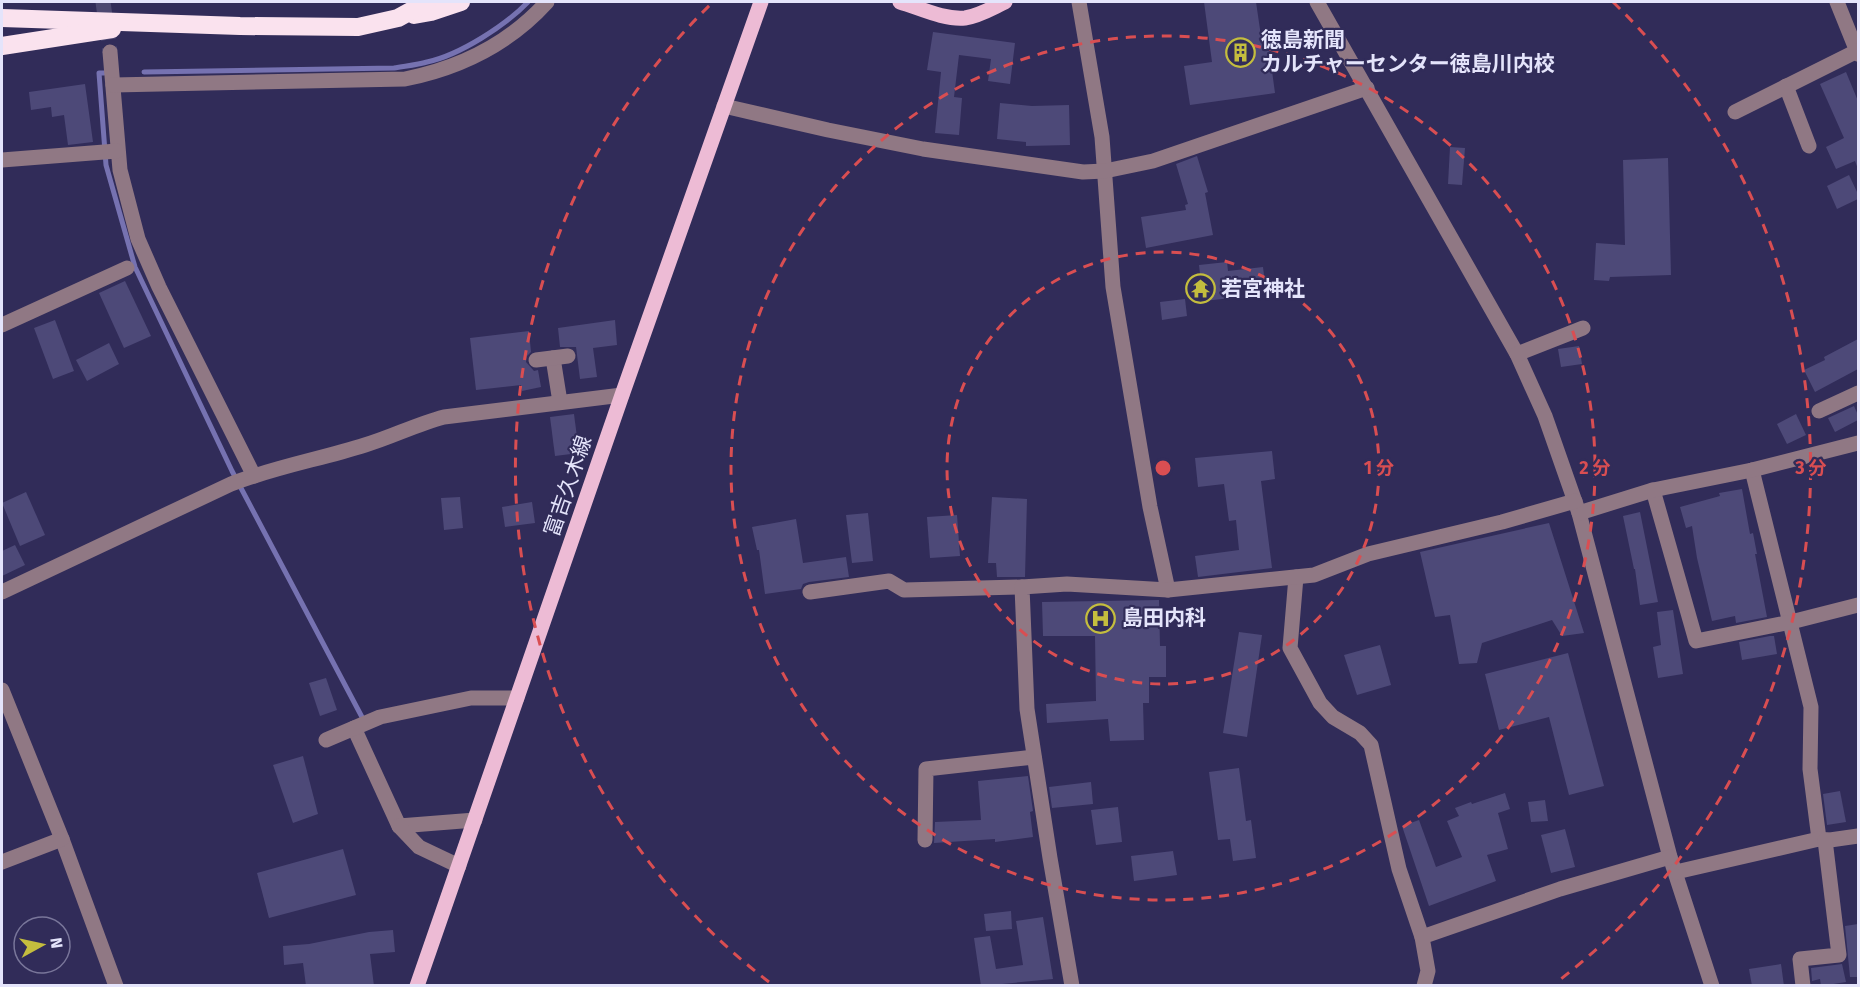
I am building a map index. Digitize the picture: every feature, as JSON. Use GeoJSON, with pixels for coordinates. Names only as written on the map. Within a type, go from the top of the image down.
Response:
{"type":"FeatureCollection","features":[{"type":"Feature","properties":{"kind":"highway"},"geometry":{"type":"LineString","coordinates":[[398,18],[427,2]]}},
{"type":"Feature","properties":{"kind":"highway"},"geometry":{"type":"LineString","coordinates":[[2,18],[240,26],[358,27],[430,12],[461,2]]}},
{"type":"Feature","properties":{"kind":"highway"},"geometry":{"type":"LineString","coordinates":[[2,46],[155,22]]}},
{"type":"Feature","properties":{"kind":"main road","name":"富吉久木線"},"geometry":{"type":"LineString","coordinates":[[417,986],[761,2]]}},
{"type":"Feature","properties":{"kind":"main road"},"geometry":{"type":"LineString","coordinates":[[900,2],[947,17],[964,18],[1005,2]]}},
{"type":"Feature","properties":{"kind":"street"},"geometry":{"type":"LineString","coordinates":[[113,85],[405,79],[443,70],[482,54],[521,27],[547,2]]}},
{"type":"Feature","properties":{"kind":"street"},"geometry":{"type":"LineString","coordinates":[[1079,2],[1102,137],[1113,287],[1150,507],[1168,590]]}},
{"type":"Feature","properties":{"kind":"street"},"geometry":{"type":"LineString","coordinates":[[1317,2],[1517,354],[1545,416],[1577,507],[1670,857],[1712,986]]}},
{"type":"Feature","properties":{"kind":"street"},"geometry":{"type":"LineString","coordinates":[[1735,112],[1858,53],[1837,2]]}},
{"type":"Feature","properties":{"kind":"street"},"geometry":{"type":"LineString","coordinates":[[110,52],[113,85],[107,152],[120,170],[138,238],[243,480]]}},
{"type":"Feature","properties":{"kind":"street"},"geometry":{"type":"LineString","coordinates":[[1786,86],[1809,146]]}},
{"type":"Feature","properties":{"kind":"street"},"geometry":{"type":"LineString","coordinates":[[724,106],[923,149],[1083,172],[1105,171],[1153,161],[1367,88]]}},
{"type":"Feature","properties":{"kind":"street"},"geometry":{"type":"LineString","coordinates":[[2,160],[107,152]]}},
{"type":"Feature","properties":{"kind":"street"},"geometry":{"type":"LineString","coordinates":[[2,325],[127,267]]}},
{"type":"Feature","properties":{"kind":"street"},"geometry":{"type":"LineString","coordinates":[[1517,354],[1583,328]]}},
{"type":"Feature","properties":{"kind":"street"},"geometry":{"type":"LineString","coordinates":[[536,360],[560,357],[560,402]]}},
{"type":"Feature","properties":{"kind":"street"},"geometry":{"type":"LineString","coordinates":[[1819,411],[1858,393]]}},
{"type":"Feature","properties":{"kind":"street"},"geometry":{"type":"LineString","coordinates":[[2,592],[243,480],[367,445],[422,423],[444,417],[622,395]]}},
{"type":"Feature","properties":{"kind":"street"},"geometry":{"type":"LineString","coordinates":[[810,592],[889,581],[904,590],[1067,584],[1168,590],[1314,575],[1368,554],[1502,522],[1752,470],[1858,442]]}},
{"type":"Feature","properties":{"kind":"street"},"geometry":{"type":"LineString","coordinates":[[1752,470],[1811,707],[1810,769],[1839,955],[1800,959],[1803,986]]}},
{"type":"Feature","properties":{"kind":"street"},"geometry":{"type":"LineString","coordinates":[[1653,490],[1696,641],[1791,622],[1858,605]]}},
{"type":"Feature","properties":{"kind":"street"},"geometry":{"type":"LineString","coordinates":[[1296,577],[1290,648],[1320,703],[1333,717],[1360,733],[1371,745],[1399,869],[1422,937],[1428,971],[1424,986]]}},
{"type":"Feature","properties":{"kind":"street"},"geometry":{"type":"LineString","coordinates":[[1022,587],[1027,709],[1072,986]]}},
{"type":"Feature","properties":{"kind":"street"},"geometry":{"type":"LineString","coordinates":[[2,690],[62,839],[116,986]]}},
{"type":"Feature","properties":{"kind":"street"},"geometry":{"type":"LineString","coordinates":[[327,740],[380,717],[471,698],[517,698]]}},
{"type":"Feature","properties":{"kind":"street"},"geometry":{"type":"LineString","coordinates":[[354,728],[399,826],[419,847],[459,866]]}},
{"type":"Feature","properties":{"kind":"street"},"geometry":{"type":"LineString","coordinates":[[926,840],[926,769],[1034,757]]}},
{"type":"Feature","properties":{"kind":"street"},"geometry":{"type":"LineString","coordinates":[[399,826],[475,820]]}},
{"type":"Feature","properties":{"kind":"street"},"geometry":{"type":"LineString","coordinates":[[1676,872],[1822,839],[1858,836]]}},
{"type":"Feature","properties":{"kind":"street"},"geometry":{"type":"LineString","coordinates":[[2,862],[62,839]]}},
{"type":"Feature","properties":{"kind":"street"},"geometry":{"type":"LineString","coordinates":[[1422,937],[1560,889],[1670,857]]}},
{"type":"Feature","properties":{"kind":"building","name":"徳島新聞 カルチャーセンター徳島川内校"},"geometry":{"type":"Polygon","coordinates":[[[1204,2],[1256,2],[1262,43],[1268,42],[1275,93],[1190,105],[1184,66],[1212,62],[1204,2]]]}},
{"type":"Feature","properties":{"kind":"building"},"geometry":{"type":"Polygon","coordinates":[[[933,32],[1015,43],[1010,84],[988,81],[991,59],[959,55],[954,97],[962,98],[959,135],[935,133],[941,72],[927,70],[933,32]]]}},
{"type":"Feature","properties":{"kind":"building"},"geometry":{"type":"Polygon","coordinates":[[[1846,72],[1858,101],[1858,169],[1855,161],[1836,169],[1826,147],[1844,138],[1820,84],[1846,72]]]}},
{"type":"Feature","properties":{"kind":"building"},"geometry":{"type":"Polygon","coordinates":[[[85,84],[93,142],[68,145],[64,115],[52,117],[51,107],[31,110],[29,92],[85,84]]]}},
{"type":"Feature","properties":{"kind":"building"},"geometry":{"type":"Polygon","coordinates":[[[1000,103],[1032,106],[1069,105],[1070,145],[1026,146],[1026,142],[997,139],[1000,103]]]}},
{"type":"Feature","properties":{"kind":"building"},"geometry":{"type":"Polygon","coordinates":[[[1450,147],[1465,148],[1462,185],[1448,184],[1450,147]]]}},
{"type":"Feature","properties":{"kind":"building"},"geometry":{"type":"Polygon","coordinates":[[[1197,156],[1208,192],[1205,193],[1213,235],[1146,248],[1141,217],[1186,210],[1185,205],[1188,204],[1176,164],[1197,156]]]}},
{"type":"Feature","properties":{"kind":"building"},"geometry":{"type":"Polygon","coordinates":[[[1668,158],[1671,275],[1610,277],[1609,281],[1594,280],[1596,243],[1625,245],[1623,160],[1668,158]]]}},
{"type":"Feature","properties":{"kind":"building"},"geometry":{"type":"Polygon","coordinates":[[[1849,175],[1858,199],[1837,209],[1827,186],[1849,175]]]}},
{"type":"Feature","properties":{"kind":"building"},"geometry":{"type":"Polygon","coordinates":[[[1227,262],[1228,271],[1263,267],[1265,283],[1231,287],[1232,298],[1203,301],[1199,265],[1227,262]]]}},
{"type":"Feature","properties":{"kind":"building"},"geometry":{"type":"Polygon","coordinates":[[[125,281],[151,336],[124,348],[99,293],[125,281]]]}},
{"type":"Feature","properties":{"kind":"building"},"geometry":{"type":"Polygon","coordinates":[[[1185,299],[1187,316],[1162,320],[1160,302],[1185,299]]]}},
{"type":"Feature","properties":{"kind":"building"},"geometry":{"type":"Polygon","coordinates":[[[55,320],[74,371],[53,379],[34,328],[55,320]]]}},
{"type":"Feature","properties":{"kind":"building"},"geometry":{"type":"Polygon","coordinates":[[[615,320],[617,345],[593,348],[597,377],[580,379],[576,347],[560,347],[558,328],[615,320]]]}},
{"type":"Feature","properties":{"kind":"building"},"geometry":{"type":"Polygon","coordinates":[[[529,331],[531,352],[526,362],[534,371],[538,370],[541,387],[522,391],[521,385],[476,390],[470,338],[529,331]]]}},
{"type":"Feature","properties":{"kind":"building"},"geometry":{"type":"Polygon","coordinates":[[[1858,339],[1858,369],[1815,392],[1804,370],[1858,339]]]}},
{"type":"Feature","properties":{"kind":"building"},"geometry":{"type":"Polygon","coordinates":[[[109,343],[119,364],[87,381],[76,360],[109,343]]]}},
{"type":"Feature","properties":{"kind":"building"},"geometry":{"type":"Polygon","coordinates":[[[1579,346],[1582,364],[1561,367],[1558,349],[1579,346]]]}},
{"type":"Feature","properties":{"kind":"building"},"geometry":{"type":"Polygon","coordinates":[[[1854,406],[1858,420],[1835,432],[1828,418],[1854,406]]]}},
{"type":"Feature","properties":{"kind":"building"},"geometry":{"type":"Polygon","coordinates":[[[574,414],[579,453],[555,456],[550,417],[574,414]]]}},
{"type":"Feature","properties":{"kind":"building"},"geometry":{"type":"Polygon","coordinates":[[[1796,414],[1806,435],[1787,444],[1777,424],[1796,414]]]}},
{"type":"Feature","properties":{"kind":"building"},"geometry":{"type":"Polygon","coordinates":[[[1272,451],[1275,479],[1261,481],[1272,568],[1198,577],[1195,556],[1239,550],[1236,520],[1229,521],[1224,484],[1198,487],[1195,458],[1272,451]]]}},
{"type":"Feature","properties":{"kind":"building"},"geometry":{"type":"Polygon","coordinates":[[[1742,489],[1750,534],[1753,533],[1767,617],[1736,623],[1735,616],[1712,621],[1692,526],[1686,528],[1680,507],[1720,496],[1719,493],[1742,489]]]}},
{"type":"Feature","properties":{"kind":"building"},"geometry":{"type":"Polygon","coordinates":[[[26,492],[45,535],[20,546],[2,503],[26,492]]]}},
{"type":"Feature","properties":{"kind":"building"},"geometry":{"type":"Polygon","coordinates":[[[460,497],[463,528],[444,530],[441,498],[460,497]]]}},
{"type":"Feature","properties":{"kind":"building"},"geometry":{"type":"Polygon","coordinates":[[[992,497],[1027,499],[1025,577],[997,577],[996,563],[988,563],[992,497]]]}},
{"type":"Feature","properties":{"kind":"building"},"geometry":{"type":"Polygon","coordinates":[[[532,502],[535,523],[505,527],[502,507],[532,502]]]}},
{"type":"Feature","properties":{"kind":"building"},"geometry":{"type":"Polygon","coordinates":[[[1640,512],[1658,602],[1640,605],[1635,569],[1623,516],[1640,512]]]}},
{"type":"Feature","properties":{"kind":"building"},"geometry":{"type":"Polygon","coordinates":[[[868,513],[873,561],[852,563],[846,515],[868,513]]]}},
{"type":"Feature","properties":{"kind":"building"},"geometry":{"type":"Polygon","coordinates":[[[957,515],[960,556],[930,558],[927,517],[957,515]]]}},
{"type":"Feature","properties":{"kind":"building"},"geometry":{"type":"Polygon","coordinates":[[[796,519],[803,563],[846,557],[849,577],[809,582],[803,584],[801,589],[765,594],[759,550],[757,550],[752,527],[796,519]]]}},
{"type":"Feature","properties":{"kind":"building"},"geometry":{"type":"Polygon","coordinates":[[[1549,523],[1584,633],[1562,636],[1552,620],[1482,643],[1477,663],[1459,664],[1450,615],[1435,617],[1420,552],[1549,523]]]}},
{"type":"Feature","properties":{"kind":"building"},"geometry":{"type":"Polygon","coordinates":[[[15,545],[25,565],[2,576],[2,551],[15,545]]]}},
{"type":"Feature","properties":{"kind":"building"},"geometry":{"type":"Polygon","coordinates":[[[1159,600],[1160,646],[1166,646],[1166,677],[1149,677],[1149,703],[1143,703],[1144,740],[1110,741],[1108,719],[1047,723],[1046,704],[1096,701],[1095,636],[1043,636],[1042,602],[1159,600]]]}},
{"type":"Feature","properties":{"kind":"building"},"geometry":{"type":"Polygon","coordinates":[[[1673,610],[1683,674],[1658,678],[1653,647],[1661,645],[1657,612],[1673,610]]]}},
{"type":"Feature","properties":{"kind":"building"},"geometry":{"type":"Polygon","coordinates":[[[1239,632],[1262,635],[1247,737],[1223,733],[1239,632]]]}},
{"type":"Feature","properties":{"kind":"building"},"geometry":{"type":"Polygon","coordinates":[[[1774,636],[1777,654],[1742,660],[1739,642],[1774,636]]]}},
{"type":"Feature","properties":{"kind":"building"},"geometry":{"type":"Polygon","coordinates":[[[1380,645],[1391,685],[1357,695],[1344,655],[1380,645]]]}},
{"type":"Feature","properties":{"kind":"building"},"geometry":{"type":"Polygon","coordinates":[[[1568,653],[1604,786],[1569,795],[1549,717],[1499,730],[1485,674],[1568,653]]]}},
{"type":"Feature","properties":{"kind":"building"},"geometry":{"type":"Polygon","coordinates":[[[326,678],[337,710],[320,716],[309,683],[326,678]]]}},
{"type":"Feature","properties":{"kind":"building"},"geometry":{"type":"Polygon","coordinates":[[[303,756],[318,814],[293,823],[273,765],[303,756]]]}},
{"type":"Feature","properties":{"kind":"building"},"geometry":{"type":"Polygon","coordinates":[[[1239,768],[1246,821],[1251,820],[1256,858],[1233,861],[1230,839],[1218,840],[1209,772],[1239,768]]]}},
{"type":"Feature","properties":{"kind":"building"},"geometry":{"type":"Polygon","coordinates":[[[1028,776],[1033,811],[1030,812],[1033,837],[995,842],[995,839],[934,843],[935,822],[981,820],[978,781],[1028,776]]]}},
{"type":"Feature","properties":{"kind":"building"},"geometry":{"type":"Polygon","coordinates":[[[1091,782],[1093,804],[1052,808],[1049,787],[1091,782]]]}},
{"type":"Feature","properties":{"kind":"building"},"geometry":{"type":"Polygon","coordinates":[[[1840,791],[1846,822],[1827,825],[1823,794],[1840,791]]]}},
{"type":"Feature","properties":{"kind":"building"},"geometry":{"type":"Polygon","coordinates":[[[1505,793],[1510,809],[1498,813],[1508,849],[1487,855],[1496,881],[1429,906],[1402,826],[1419,820],[1436,867],[1462,857],[1447,821],[1459,816],[1455,808],[1505,793]]]}},
{"type":"Feature","properties":{"kind":"building"},"geometry":{"type":"Polygon","coordinates":[[[1545,800],[1548,821],[1531,822],[1528,802],[1545,800]]]}},
{"type":"Feature","properties":{"kind":"building"},"geometry":{"type":"Polygon","coordinates":[[[1118,807],[1122,842],[1096,845],[1091,810],[1118,807]]]}},
{"type":"Feature","properties":{"kind":"building"},"geometry":{"type":"Polygon","coordinates":[[[1565,829],[1575,867],[1551,873],[1541,835],[1565,829]]]}},
{"type":"Feature","properties":{"kind":"building"},"geometry":{"type":"Polygon","coordinates":[[[343,849],[356,895],[269,918],[257,873],[343,849]]]}},
{"type":"Feature","properties":{"kind":"building"},"geometry":{"type":"Polygon","coordinates":[[[1173,851],[1177,875],[1134,881],[1131,856],[1173,851]]]}},
{"type":"Feature","properties":{"kind":"building"},"geometry":{"type":"Polygon","coordinates":[[[1011,911],[1012,929],[986,931],[984,914],[1011,911]]]}},
{"type":"Feature","properties":{"kind":"building"},"geometry":{"type":"Polygon","coordinates":[[[1043,917],[1053,979],[981,986],[974,938],[990,936],[996,969],[1023,965],[1016,921],[1043,917]]]}},
{"type":"Feature","properties":{"kind":"building"},"geometry":{"type":"Polygon","coordinates":[[[1858,924],[1858,977],[1850,977],[1845,926],[1858,924]]]}},
{"type":"Feature","properties":{"kind":"building"},"geometry":{"type":"Polygon","coordinates":[[[393,930],[395,952],[370,954],[374,986],[306,986],[303,963],[284,965],[283,946],[393,930]]]}},
{"type":"Feature","properties":{"kind":"building"},"geometry":{"type":"Polygon","coordinates":[[[1781,964],[1784,986],[1752,986],[1749,969],[1781,964]]]}},
{"type":"Feature","properties":{"kind":"building"},"geometry":{"type":"Polygon","coordinates":[[[1842,964],[1846,982],[1821,986],[1820,979],[1812,981],[1811,968],[1842,964]]]}},
{"type":"Feature","properties":{"kind":"waterway"},"geometry":{"type":"LineString","coordinates":[[144,72],[394,68],[415,65],[454,53],[468,46],[495,29],[528,2]]}},
{"type":"Feature","properties":{"kind":"waterway"},"geometry":{"type":"LineString","coordinates":[[104,73],[99,73],[106,165],[135,267],[232,471],[363,719]]}},
{"type":"Feature","properties":{"kind":"tunnel"},"geometry":{"type":"LineString","coordinates":[[103,2],[110,52]]}},
{"type":"Feature","properties":{"kind":"place","name":"徳島新聞 カルチャーセンター徳島川内校"},"geometry":{"type":"Point","coordinates":[1240,52]}},
{"type":"Feature","properties":{"kind":"place","name":"若宮神社"},"geometry":{"type":"Point","coordinates":[1200,289]}},
{"type":"Feature","properties":{"kind":"place","name":"島田内科"},"geometry":{"type":"Point","coordinates":[1101,618]}}]}
